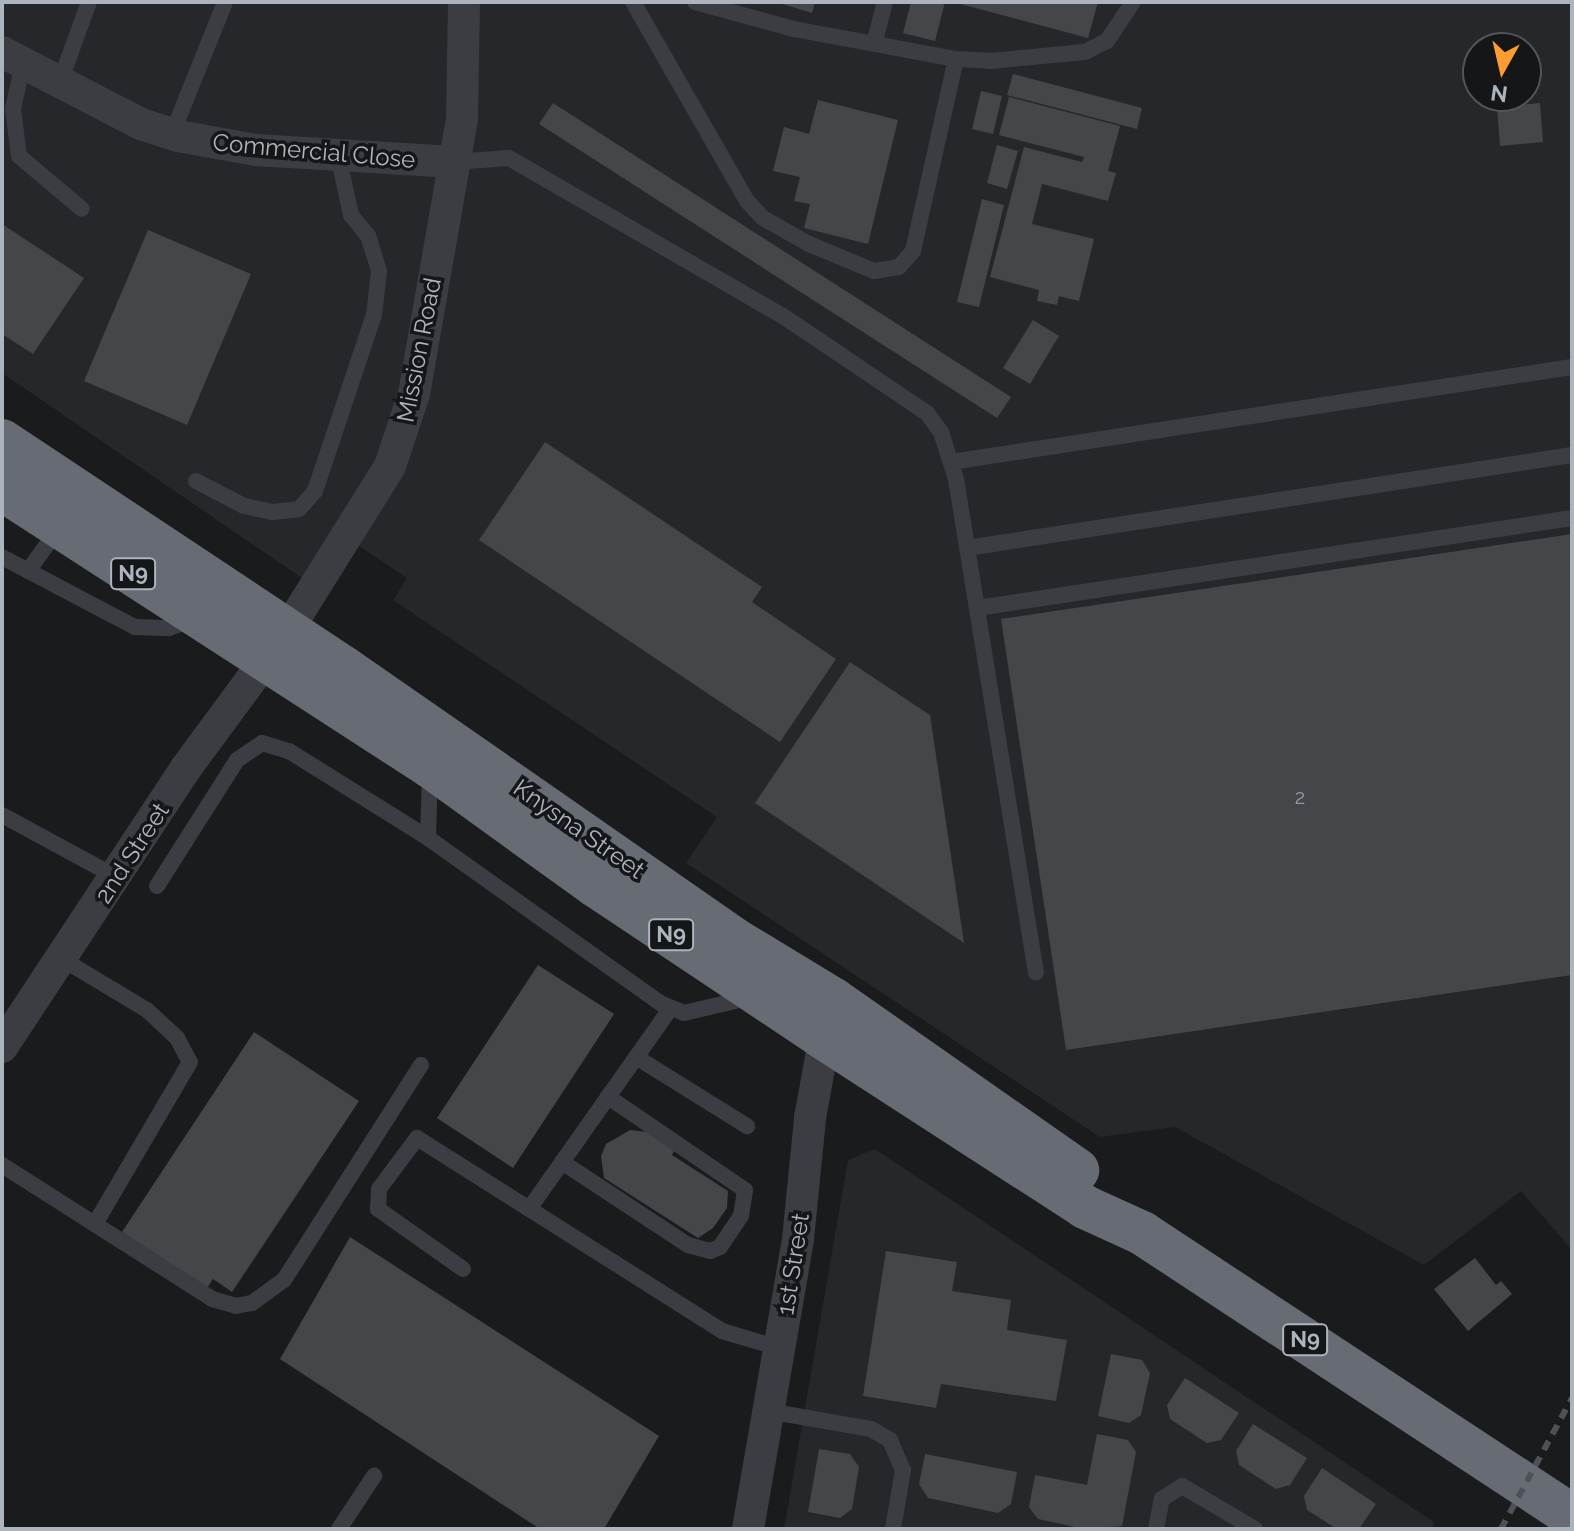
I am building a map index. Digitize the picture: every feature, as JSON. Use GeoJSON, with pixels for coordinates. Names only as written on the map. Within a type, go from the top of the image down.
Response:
{"type":"FeatureCollection","features":[{"type":"Feature","properties":{"kind":"highway","name":"Knysna Street"},"geometry":{"type":"LineString","coordinates":[[2,441],[276,646],[430,766],[595,885],[761,994],[828,1018]]}},
{"type":"Feature","properties":{"kind":"highway","name":"Knysna Street"},"geometry":{"type":"LineString","coordinates":[[2,489],[199,617],[276,646],[588,834],[732,938],[828,1018],[1085,1207],[1142,1233],[1572,1515]]}},
{"type":"Feature","properties":{"kind":"street","name":"Mission Road"},"geometry":{"type":"LineString","coordinates":[[276,646],[371,500],[404,430],[464,98],[464,2]]}},
{"type":"Feature","properties":{"kind":"street","name":"Commercial Close"},"geometry":{"type":"LineString","coordinates":[[12,57],[141,124],[172,134],[256,150],[454,162]]}},
{"type":"Feature","properties":{"kind":"street","name":"2nd Street"},"geometry":{"type":"LineString","coordinates":[[2,1047],[276,646]]}},
{"type":"Feature","properties":{"kind":"street","name":"1st Street"},"geometry":{"type":"LineString","coordinates":[[748,1529],[798,1239],[828,1018]]}},
{"type":"Feature","properties":{"kind":"lane"},"geometry":{"type":"LineString","coordinates":[[60,82],[89,2]]}},
{"type":"Feature","properties":{"kind":"lane"},"geometry":{"type":"LineString","coordinates":[[172,134],[225,2]]}},
{"type":"Feature","properties":{"kind":"lane"},"geometry":{"type":"LineString","coordinates":[[633,2],[747,201],[763,218],[809,244],[874,271],[899,267],[913,251],[956,59]]}},
{"type":"Feature","properties":{"kind":"lane"},"geometry":{"type":"LineString","coordinates":[[695,2],[874,44],[956,59],[1044,59],[1085,52],[1107,41],[1133,2]]}},
{"type":"Feature","properties":{"kind":"lane"},"geometry":{"type":"LineString","coordinates":[[874,44],[885,2]]}},
{"type":"Feature","properties":{"kind":"lane"},"geometry":{"type":"LineString","coordinates":[[12,57],[13,109],[19,156],[82,209]]}},
{"type":"Feature","properties":{"kind":"lane"},"geometry":{"type":"LineString","coordinates":[[196,481],[244,506],[272,512],[299,509],[315,491],[374,315],[379,271],[368,236],[351,215],[338,155]]}},
{"type":"Feature","properties":{"kind":"lane"},"geometry":{"type":"LineString","coordinates":[[454,162],[509,158],[783,316],[927,413],[941,432],[951,462],[967,548],[1036,973]]}},
{"type":"Feature","properties":{"kind":"lane"},"geometry":{"type":"LineString","coordinates":[[951,462],[1572,367]]}},
{"type":"Feature","properties":{"kind":"lane"},"geometry":{"type":"LineString","coordinates":[[967,548],[1572,455]]}},
{"type":"Feature","properties":{"kind":"lane"},"geometry":{"type":"LineString","coordinates":[[977,608],[1572,518]]}},
{"type":"Feature","properties":{"kind":"lane"},"geometry":{"type":"LineString","coordinates":[[28,571],[60,527]]}},
{"type":"Feature","properties":{"kind":"lane"},"geometry":{"type":"LineString","coordinates":[[2,557],[135,627],[169,628],[199,617]]}},
{"type":"Feature","properties":{"kind":"lane"},"geometry":{"type":"LineString","coordinates":[[157,886],[237,760],[262,743],[289,751],[428,838],[670,1009],[693,1012],[761,994]]}},
{"type":"Feature","properties":{"kind":"lane"},"geometry":{"type":"LineString","coordinates":[[428,838],[430,766]]}},
{"type":"Feature","properties":{"kind":"lane"},"geometry":{"type":"LineString","coordinates":[[2,815],[116,877]]}},
{"type":"Feature","properties":{"kind":"lane"},"geometry":{"type":"LineString","coordinates":[[62,959],[147,1010],[177,1038],[190,1062],[95,1224]]}},
{"type":"Feature","properties":{"kind":"lane"},"geometry":{"type":"LineString","coordinates":[[529,1209],[670,1009]]}},
{"type":"Feature","properties":{"kind":"lane"},"geometry":{"type":"LineString","coordinates":[[636,1057],[747,1126]]}},
{"type":"Feature","properties":{"kind":"lane"},"geometry":{"type":"LineString","coordinates":[[2,1165],[212,1299],[236,1306],[266,1298],[284,1280],[421,1065]]}},
{"type":"Feature","properties":{"kind":"lane"},"geometry":{"type":"LineString","coordinates":[[562,1162],[688,1245],[710,1251],[720,1247],[741,1216],[745,1190],[608,1097]]}},
{"type":"Feature","properties":{"kind":"lane"},"geometry":{"type":"LineString","coordinates":[[463,1269],[378,1209],[379,1189],[411,1141],[420,1138],[722,1331],[779,1348]]}},
{"type":"Feature","properties":{"kind":"lane"},"geometry":{"type":"LineString","coordinates":[[768,1411],[871,1429],[890,1440],[903,1470],[893,1529]]}},
{"type":"Feature","properties":{"kind":"lane"},"geometry":{"type":"LineString","coordinates":[[339,1529],[374,1476]]}},
{"type":"Feature","properties":{"kind":"lane"},"geometry":{"type":"LineString","coordinates":[[1156,1529],[1162,1499],[1182,1486],[1255,1529]]}},
{"type":"Feature","properties":{"kind":"shaded area"},"geometry":{"type":"Polygon","coordinates":[[[2,2],[1572,2],[1572,1250],[1521,1191],[1424,1265],[1175,1127],[1100,1137],[686,863],[717,817],[393,600],[407,578],[347,538],[315,587],[2,373],[2,2]]]}},
{"type":"Feature","properties":{"kind":"shaded area"},"geometry":{"type":"Polygon","coordinates":[[[875,1149],[1434,1522],[1432,1529],[784,1529],[848,1160],[875,1149]]]}},
{"type":"Feature","properties":{"kind":"building"},"geometry":{"type":"Polygon","coordinates":[[[776,2],[815,2],[812,13],[776,2]]]}},
{"type":"Feature","properties":{"kind":"building"},"geometry":{"type":"Polygon","coordinates":[[[911,2],[945,2],[935,41],[903,33],[911,2]]]}},
{"type":"Feature","properties":{"kind":"building"},"geometry":{"type":"Polygon","coordinates":[[[953,2],[1098,2],[1088,38],[953,2]]]}},
{"type":"Feature","properties":{"kind":"building"},"geometry":{"type":"Polygon","coordinates":[[[1013,74],[1142,108],[1137,129],[1007,95],[1013,74]]]}},
{"type":"Feature","properties":{"kind":"building"},"geometry":{"type":"Polygon","coordinates":[[[981,91],[1002,96],[993,134],[972,129],[981,91]]]}},
{"type":"Feature","properties":{"kind":"building"},"geometry":{"type":"Polygon","coordinates":[[[1009,97],[1120,126],[1108,171],[1116,173],[1108,201],[1042,184],[1032,224],[1094,239],[1079,301],[1059,296],[1057,305],[1037,301],[1039,290],[990,277],[1024,147],[1082,162],[1084,157],[999,135],[1009,97]]]}},
{"type":"Feature","properties":{"kind":"building"},"geometry":{"type":"Polygon","coordinates":[[[818,100],[898,120],[868,244],[804,228],[810,204],[794,201],[800,177],[773,171],[784,127],[809,134],[818,100]]]}},
{"type":"Feature","properties":{"kind":"building"},"geometry":{"type":"Polygon","coordinates":[[[553,103],[1011,397],[997,418],[539,124],[553,103]]]}},
{"type":"Feature","properties":{"kind":"building"},"geometry":{"type":"Polygon","coordinates":[[[1497,112],[1541,112],[1543,142],[1500,146],[1497,112]]]}},
{"type":"Feature","properties":{"kind":"building"},"geometry":{"type":"Polygon","coordinates":[[[997,145],[1018,151],[1007,189],[987,183],[997,145]]]}},
{"type":"Feature","properties":{"kind":"building"},"geometry":{"type":"Polygon","coordinates":[[[982,199],[1004,205],[979,307],[957,302],[982,199]]]}},
{"type":"Feature","properties":{"kind":"building"},"geometry":{"type":"Polygon","coordinates":[[[2,224],[84,278],[33,354],[2,334],[2,224]]]}},
{"type":"Feature","properties":{"kind":"building"},"geometry":{"type":"Polygon","coordinates":[[[148,230],[251,274],[187,425],[84,381],[148,230]]]}},
{"type":"Feature","properties":{"kind":"building"},"geometry":{"type":"Polygon","coordinates":[[[1033,320],[1059,336],[1030,384],[1003,368],[1033,320]]]}},
{"type":"Feature","properties":{"kind":"building"},"geometry":{"type":"Polygon","coordinates":[[[545,442],[762,587],[752,602],[836,659],[780,742],[479,540],[545,442]]]}},
{"type":"Feature","properties":{"kind":"building"},"geometry":{"type":"Polygon","coordinates":[[[1572,534],[1572,975],[1066,1050],[1001,619],[1572,534]]]}},
{"type":"Feature","properties":{"kind":"building"},"geometry":{"type":"Polygon","coordinates":[[[850,662],[930,715],[964,943],[755,803],[850,662]]]}},
{"type":"Feature","properties":{"kind":"building"},"geometry":{"type":"Polygon","coordinates":[[[538,965],[614,1014],[513,1168],[437,1118],[538,965]]]}},
{"type":"Feature","properties":{"kind":"building"},"geometry":{"type":"Polygon","coordinates":[[[254,1032],[359,1101],[232,1292],[213,1279],[207,1288],[122,1232],[254,1032]]]}},
{"type":"Feature","properties":{"kind":"building"},"geometry":{"type":"Polygon","coordinates":[[[630,1130],[647,1132],[675,1149],[672,1155],[728,1191],[727,1208],[713,1228],[698,1238],[604,1178],[601,1156],[606,1144],[630,1130]]]}},
{"type":"Feature","properties":{"kind":"building"},"geometry":{"type":"Polygon","coordinates":[[[350,1237],[659,1436],[604,1529],[540,1529],[280,1359],[350,1237]]]}},
{"type":"Feature","properties":{"kind":"building"},"geometry":{"type":"Polygon","coordinates":[[[886,1251],[957,1262],[952,1291],[1011,1300],[1007,1330],[1067,1340],[1056,1401],[941,1384],[936,1408],[863,1396],[886,1251]]]}},
{"type":"Feature","properties":{"kind":"building"},"geometry":{"type":"Polygon","coordinates":[[[1475,1258],[1496,1285],[1501,1281],[1512,1294],[1468,1331],[1434,1289],[1475,1258]]]}},
{"type":"Feature","properties":{"kind":"building"},"geometry":{"type":"Polygon","coordinates":[[[1111,1354],[1142,1360],[1150,1373],[1141,1415],[1129,1423],[1098,1416],[1111,1354]]]}},
{"type":"Feature","properties":{"kind":"building"},"geometry":{"type":"Polygon","coordinates":[[[1185,1378],[1239,1413],[1221,1440],[1207,1443],[1170,1419],[1167,1405],[1185,1378]]]}},
{"type":"Feature","properties":{"kind":"building"},"geometry":{"type":"Polygon","coordinates":[[[1253,1424],[1307,1458],[1290,1485],[1276,1489],[1239,1465],[1236,1451],[1253,1424]]]}},
{"type":"Feature","properties":{"kind":"building"},"geometry":{"type":"Polygon","coordinates":[[[1097,1434],[1128,1440],[1136,1452],[1122,1526],[1085,1529],[1038,1519],[1029,1507],[1035,1475],[1087,1485],[1097,1434]]]}},
{"type":"Feature","properties":{"kind":"building"},"geometry":{"type":"Polygon","coordinates":[[[819,1449],[850,1454],[859,1467],[852,1509],[840,1518],[808,1512],[819,1449]]]}},
{"type":"Feature","properties":{"kind":"building"},"geometry":{"type":"Polygon","coordinates":[[[925,1454],[1017,1472],[1011,1504],[998,1513],[928,1498],[919,1484],[925,1454]]]}},
{"type":"Feature","properties":{"kind":"building"},"geometry":{"type":"Polygon","coordinates":[[[1322,1468],[1376,1504],[1359,1529],[1337,1529],[1307,1510],[1304,1496],[1322,1468]]]}},
{"type":"Feature","properties":{"kind":"railway"},"geometry":{"type":"LineString","coordinates":[[1501,1529],[1572,1398]]}}]}
